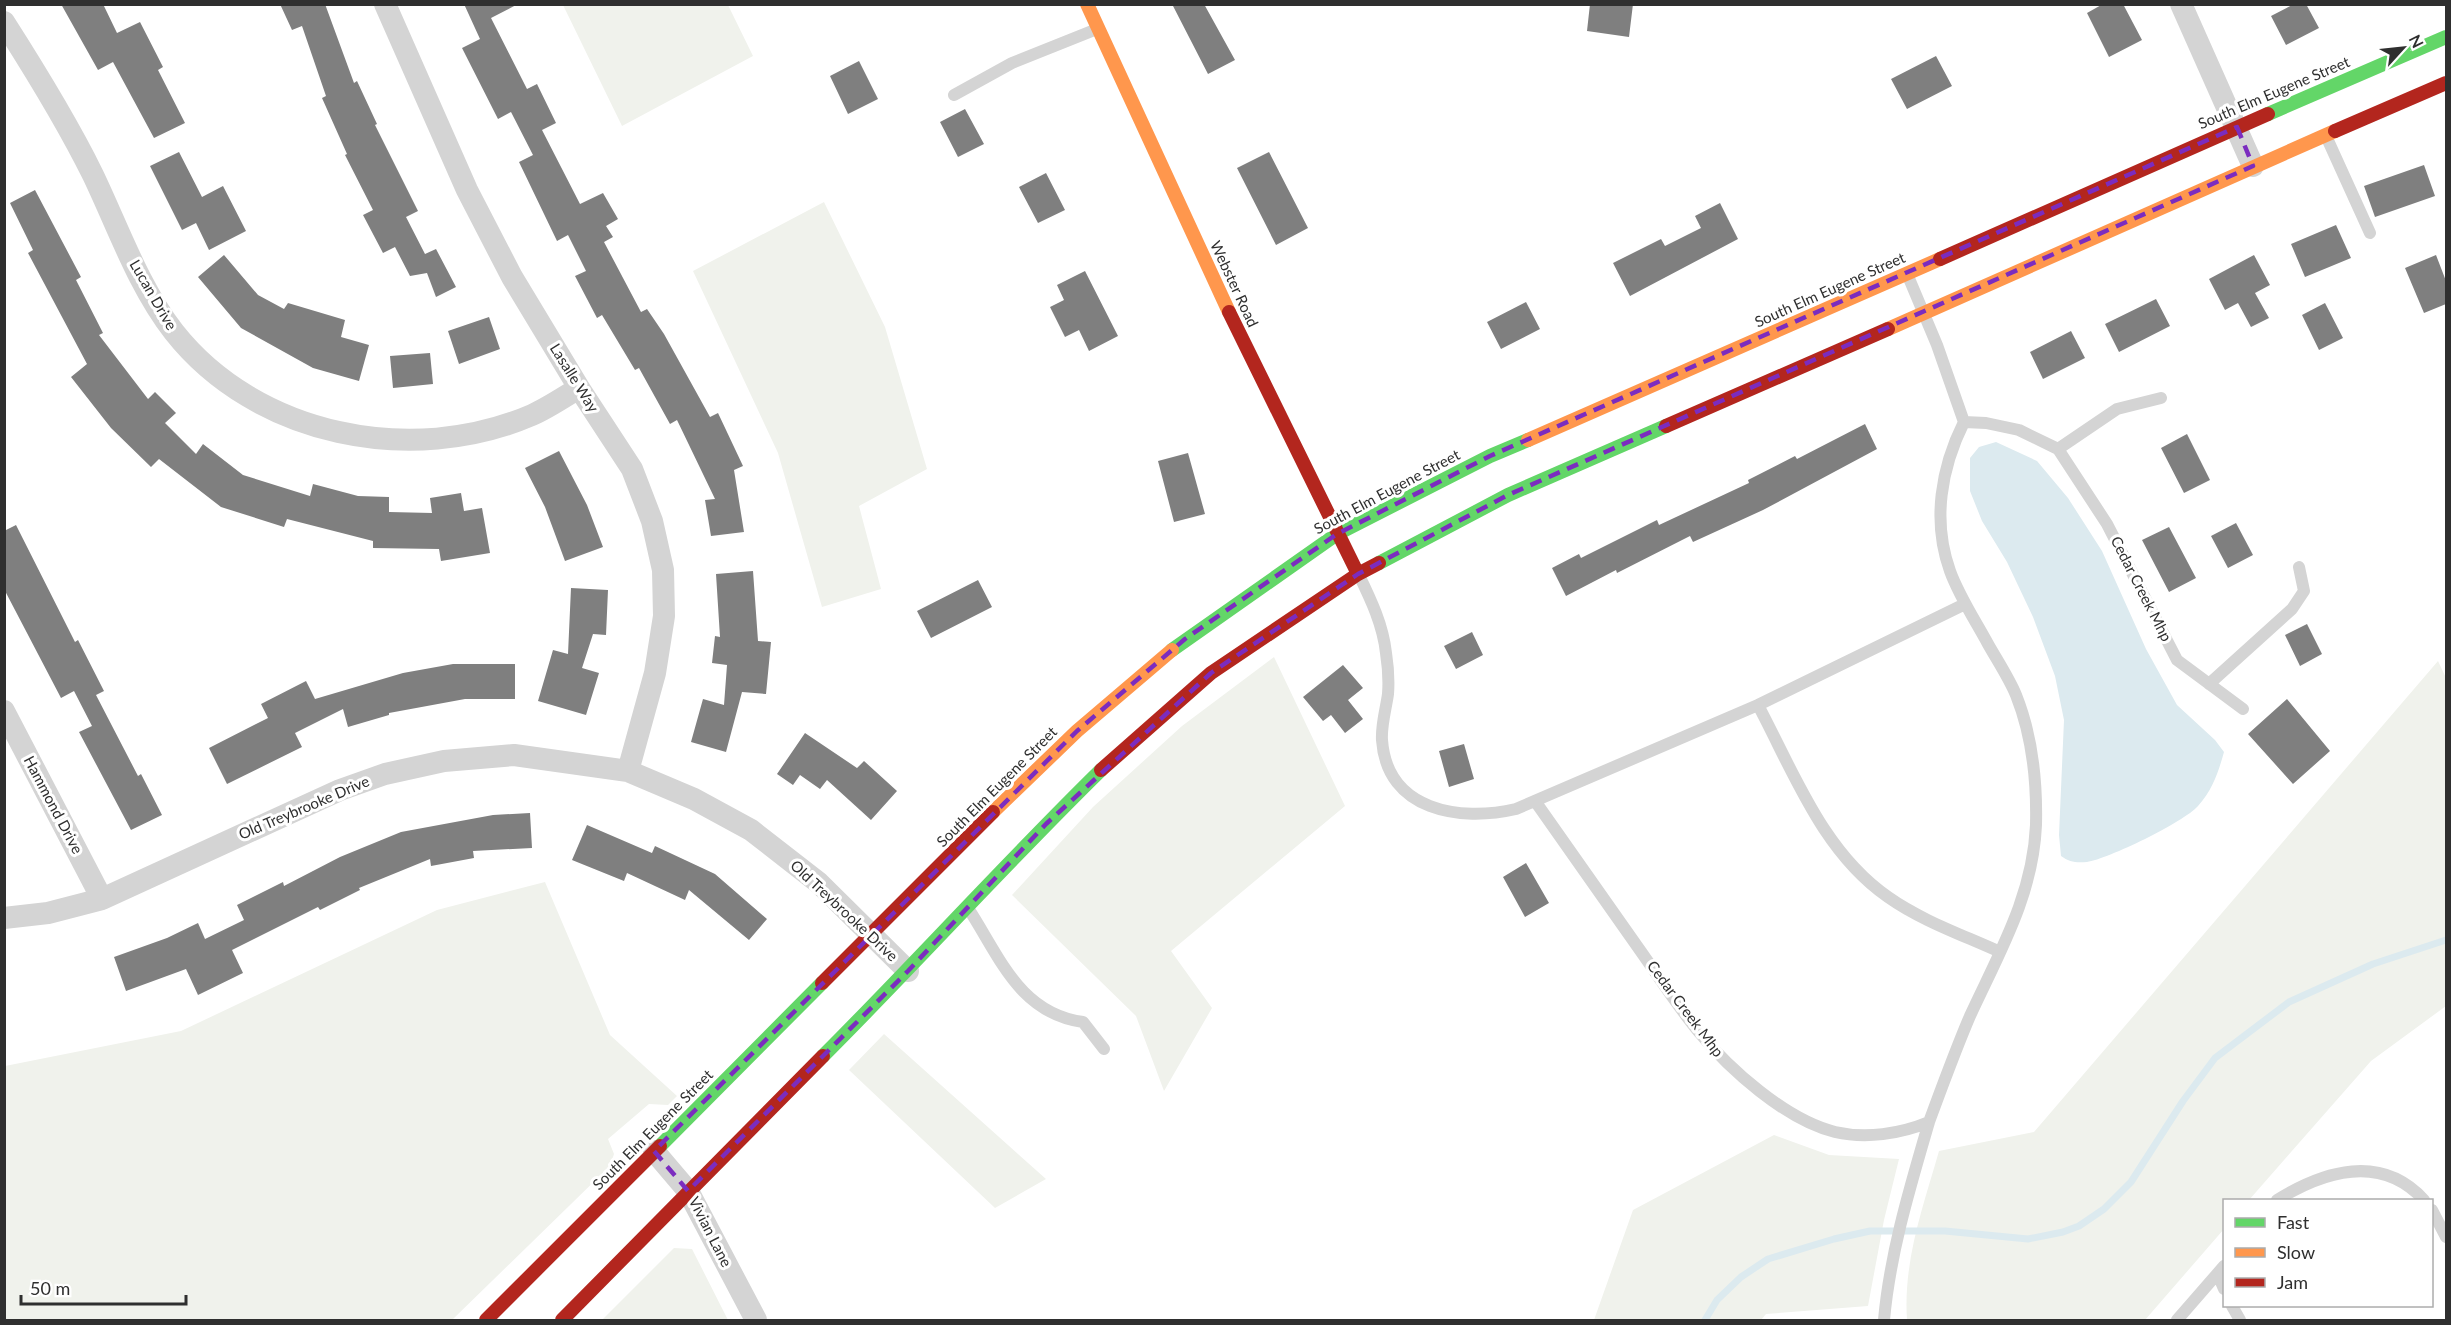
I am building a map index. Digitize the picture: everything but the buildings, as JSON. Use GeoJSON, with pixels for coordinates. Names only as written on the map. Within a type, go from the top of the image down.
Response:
{"type":"FeatureCollection","features":[{"type":"Feature","properties":{"kind":"main road","name":"Webster Road"},"geometry":{"type":"LineString","coordinates":[[1087,4],[1218,289],[1358,574]]}},
{"type":"Feature","properties":{"kind":"main road","name":"South Elm Eugene Street"},"geometry":{"type":"LineString","coordinates":[[486,1320],[1077,731],[1185,639],[1337,534],[1490,456],[2446,37]]}},
{"type":"Feature","properties":{"kind":"main road"},"geometry":{"type":"LineString","coordinates":[[562,1320],[908,971],[1046,824],[1106,765],[1210,673],[1358,574],[1508,495],[2446,83]]}},
{"type":"Feature","properties":{"kind":"street","name":"Lasalle Way"},"geometry":{"type":"LineString","coordinates":[[385,4],[467,190],[512,277],[579,388],[632,469],[652,521],[663,570],[664,616],[655,673],[628,771]]}},
{"type":"Feature","properties":{"kind":"street"},"geometry":{"type":"LineString","coordinates":[[2181,4],[2253,166]]}},
{"type":"Feature","properties":{"kind":"street","name":"Lucan Drive"},"geometry":{"type":"LineString","coordinates":[[4,22],[62,116],[91,172],[140,278],[173,331],[206,366],[245,395],[291,417],[339,434],[396,440],[446,438],[497,427],[533,415],[579,388]]}},
{"type":"Feature","properties":{"kind":"street","name":"Hammond Drive"},"geometry":{"type":"LineString","coordinates":[[4,711],[102,898]]}},
{"type":"Feature","properties":{"kind":"street","name":"Old Treybrooke Drive"},"geometry":{"type":"LineString","coordinates":[[4,918],[48,913],[102,898],[340,790],[385,774],[444,761],[514,755],[628,771],[694,799],[751,830],[819,883],[908,971]]}},
{"type":"Feature","properties":{"kind":"street","name":"Vivian Lane"},"geometry":{"type":"LineString","coordinates":[[654,1151],[688,1191],[756,1320]]}},
{"type":"Feature","properties":{"kind":"lane"},"geometry":{"type":"LineString","coordinates":[[954,95],[1012,63],[1098,29]]}},
{"type":"Feature","properties":{"kind":"lane"},"geometry":{"type":"LineString","coordinates":[[2326,135],[2370,232]]}},
{"type":"Feature","properties":{"kind":"lane"},"geometry":{"type":"LineString","coordinates":[[1884,1320],[1886,1297],[1909,1191],[1929,1122],[1969,1019],[2019,912],[2031,868],[2036,824],[2034,780],[2026,732],[2016,694],[1965,604],[1947,560],[1940,513],[1946,466],[1953,443],[1964,422],[1924,313],[1907,274]]}},
{"type":"Feature","properties":{"kind":"lane"},"geometry":{"type":"LineString","coordinates":[[1964,422],[1986,423],[2019,430],[2058,449],[2117,409],[2161,398]]}},
{"type":"Feature","properties":{"kind":"lane","name":"Cedar Creek Mhp"},"geometry":{"type":"LineString","coordinates":[[2058,449],[2107,524],[2178,660],[2243,709]]}},
{"type":"Feature","properties":{"kind":"lane"},"geometry":{"type":"LineString","coordinates":[[2209,684],[2292,609],[2304,591],[2299,567]]}},
{"type":"Feature","properties":{"kind":"lane"},"geometry":{"type":"LineString","coordinates":[[1358,574],[1372,603],[1386,653],[1388,692],[1382,739],[1386,762],[1393,777],[1415,800],[1444,811],[1465,814],[1496,813],[1516,809],[1758,705],[1965,604]]}},
{"type":"Feature","properties":{"kind":"lane"},"geometry":{"type":"LineString","coordinates":[[1758,705],[1827,836],[1851,866],[1890,899],[2000,952]]}},
{"type":"Feature","properties":{"kind":"lane","name":"Cedar Creek Mhp"},"geometry":{"type":"LineString","coordinates":[[1535,801],[1697,1030],[1728,1065],[1752,1086],[1791,1112],[1834,1131],[1855,1135],[1887,1134],[1929,1122]]}},
{"type":"Feature","properties":{"kind":"lane"},"geometry":{"type":"LineString","coordinates":[[968,907],[1007,972],[1029,1000],[1062,1019],[1083,1022],[1104,1049]]}},
{"type":"Feature","properties":{"kind":"lane"},"geometry":{"type":"LineString","coordinates":[[2279,1199],[2303,1184],[2334,1174],[2377,1172],[2394,1178],[2423,1199]]}},
{"type":"Feature","properties":{"kind":"lane"},"geometry":{"type":"LineString","coordinates":[[2433,1212],[2446,1237]]}},
{"type":"Feature","properties":{"kind":"lane"},"geometry":{"type":"LineString","coordinates":[[2177,1320],[2221,1270]]}},
{"type":"Feature","properties":{"kind":"highlighted area"},"geometry":{"type":"Polygon","coordinates":[[[2237,127],[2253,166],[1508,495],[1358,574],[1211,673],[1046,824],[908,971],[688,1191],[654,1151],[1077,731],[1185,639],[1337,534],[1490,456],[2237,127]]]}},
{"type":"Feature","properties":{"kind":"shaded area"},"geometry":{"type":"Polygon","coordinates":[[[563,5],[728,5],[753,56],[622,126],[563,5]]]}},
{"type":"Feature","properties":{"kind":"shaded area"},"geometry":{"type":"Polygon","coordinates":[[[824,202],[885,327],[927,469],[859,506],[881,589],[822,607],[778,453],[693,271],[824,202]]]}},
{"type":"Feature","properties":{"kind":"shaded area"},"geometry":{"type":"Polygon","coordinates":[[[1996,442],[2037,461],[2068,498],[2102,551],[2146,649],[2177,705],[2215,740],[2224,752],[2211,787],[2203,800],[2190,813],[2145,839],[2087,862],[2073,862],[2061,856],[2059,835],[2064,720],[2055,676],[2033,617],[2007,562],[1982,521],[1970,491],[1970,458],[1979,447],[1996,442]]]}},
{"type":"Feature","properties":{"kind":"shaded area"},"geometry":{"type":"Polygon","coordinates":[[[1274,657],[1345,806],[1171,951],[1212,1008],[1164,1091],[1136,1016],[1012,895],[1093,807],[1182,726],[1274,657]]]}},
{"type":"Feature","properties":{"kind":"shaded area"},"geometry":{"type":"Polygon","coordinates":[[[2438,661],[2446,678],[2446,1006],[2371,1061],[2250,1199],[2223,1199],[2223,1230],[2145,1320],[1907,1320],[1911,1255],[1939,1151],[2034,1132],[2438,661]]]}},
{"type":"Feature","properties":{"kind":"shaded area"},"geometry":{"type":"Polygon","coordinates":[[[545,882],[610,1035],[677,1096],[668,1105],[649,1104],[608,1139],[614,1154],[610,1166],[452,1320],[5,1320],[5,1066],[181,1031],[437,910],[545,882]]]}},
{"type":"Feature","properties":{"kind":"shaded area"},"geometry":{"type":"Polygon","coordinates":[[[884,1034],[1046,1179],[995,1208],[849,1070],[884,1034]]]}},
{"type":"Feature","properties":{"kind":"shaded area"},"geometry":{"type":"Polygon","coordinates":[[[1774,1135],[1829,1155],[1899,1159],[1884,1220],[1868,1306],[1766,1314],[1761,1320],[1594,1320],[1633,1210],[1774,1135]]]}},
{"type":"Feature","properties":{"kind":"shaded area"},"geometry":{"type":"Polygon","coordinates":[[[674,1248],[692,1249],[728,1320],[602,1320],[674,1248]]]}},
{"type":"Feature","properties":{"kind":"waterway"},"geometry":{"type":"LineString","coordinates":[[1705,1320],[1717,1300],[1741,1277],[1768,1259],[1834,1239],[1870,1231],[1945,1231],[2028,1239],[2063,1232],[2079,1226],[2104,1209],[2131,1182],[2183,1101],[2215,1058],[2289,1002],[2373,964],[2446,940]]}},
{"type":"Feature","properties":{"kind":"traffic: fast"},"geometry":{"type":"LineString","coordinates":[[2268,114],[2446,37]]}},
{"type":"Feature","properties":{"kind":"traffic: fast"},"geometry":{"type":"LineString","coordinates":[[1379,563],[1508,495],[1666,426]]}},
{"type":"Feature","properties":{"kind":"traffic: fast"},"geometry":{"type":"LineString","coordinates":[[1172,650],[1337,534],[1490,456],[1528,440]]}},
{"type":"Feature","properties":{"kind":"traffic: fast"},"geometry":{"type":"LineString","coordinates":[[823,1056],[1101,770]]}},
{"type":"Feature","properties":{"kind":"traffic: fast"},"geometry":{"type":"LineString","coordinates":[[660,1146],[822,983]]}},
{"type":"Feature","properties":{"kind":"traffic: slow"},"geometry":{"type":"LineString","coordinates":[[1087,4],[1229,312]]}},
{"type":"Feature","properties":{"kind":"traffic: slow"},"geometry":{"type":"LineString","coordinates":[[1888,329],[2335,131]]}},
{"type":"Feature","properties":{"kind":"traffic: slow"},"geometry":{"type":"LineString","coordinates":[[1528,440],[1940,259]]}},
{"type":"Feature","properties":{"kind":"traffic: slow"},"geometry":{"type":"LineString","coordinates":[[993,812],[1077,731],[1172,650]]}},
{"type":"Feature","properties":{"kind":"traffic: jam"},"geometry":{"type":"LineString","coordinates":[[2335,131],[2446,83]]}},
{"type":"Feature","properties":{"kind":"traffic: jam"},"geometry":{"type":"LineString","coordinates":[[1940,259],[2268,114]]}},
{"type":"Feature","properties":{"kind":"traffic: jam"},"geometry":{"type":"LineString","coordinates":[[1229,312],[1358,574]]}},
{"type":"Feature","properties":{"kind":"traffic: jam"},"geometry":{"type":"LineString","coordinates":[[1666,426],[1888,329]]}},
{"type":"Feature","properties":{"kind":"traffic: jam"},"geometry":{"type":"LineString","coordinates":[[1101,770],[1211,673],[1358,574],[1379,563]]}},
{"type":"Feature","properties":{"kind":"traffic: jam"},"geometry":{"type":"LineString","coordinates":[[822,983],[993,812]]}},
{"type":"Feature","properties":{"kind":"traffic: jam"},"geometry":{"type":"LineString","coordinates":[[562,1320],[823,1056]]}},
{"type":"Feature","properties":{"kind":"traffic: jam"},"geometry":{"type":"LineString","coordinates":[[486,1320],[660,1146]]}}]}
